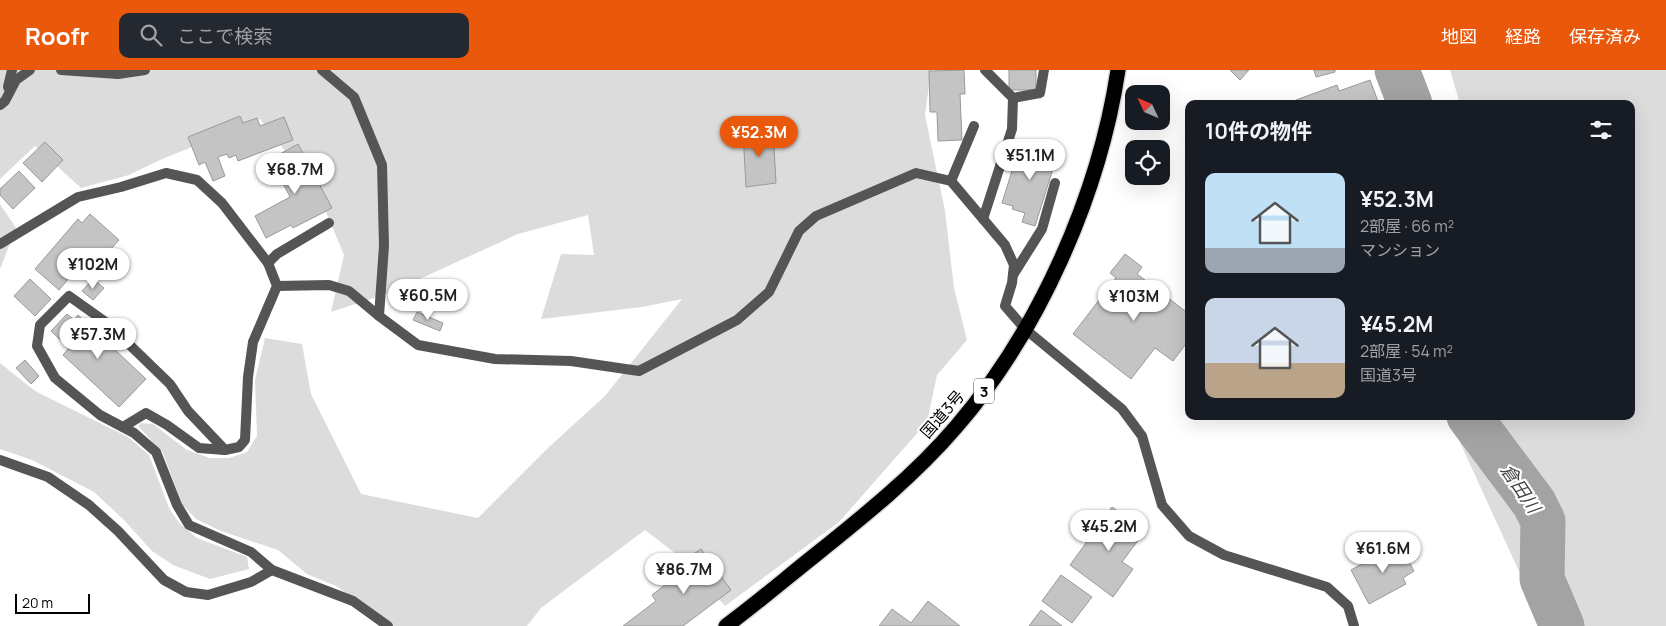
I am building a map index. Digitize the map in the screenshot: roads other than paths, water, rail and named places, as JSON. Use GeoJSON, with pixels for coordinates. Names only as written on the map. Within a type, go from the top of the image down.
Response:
{"type":"FeatureCollection","features":[{"type":"Feature","properties":{"kind":"highway","name":"国道3号"},"geometry":{"type":"LineString","coordinates":[[726,626],[839,536],[902,482],[956,427],[993,380],[1025,329],[1046,290],[1076,223],[1098,162],[1118,70]]}},
{"type":"Feature","properties":{"kind":"street"},"geometry":{"type":"LineString","coordinates":[[3,103],[12,70]]}},
{"type":"Feature","properties":{"kind":"street"},"geometry":{"type":"LineString","coordinates":[[3,103],[16,80],[30,70]]}},
{"type":"Feature","properties":{"kind":"street"},"geometry":{"type":"LineString","coordinates":[[62,70],[118,74],[144,70]]}},
{"type":"Feature","properties":{"kind":"street"},"geometry":{"type":"LineString","coordinates":[[322,70],[354,97],[382,165],[384,246],[379,316]]}},
{"type":"Feature","properties":{"kind":"street"},"geometry":{"type":"LineString","coordinates":[[983,220],[1012,129],[1013,98],[985,70]]}},
{"type":"Feature","properties":{"kind":"street"},"geometry":{"type":"LineString","coordinates":[[1013,98],[1040,93],[1044,70]]}},
{"type":"Feature","properties":{"kind":"street"},"geometry":{"type":"LineString","coordinates":[[951,181],[974,126]]}},
{"type":"Feature","properties":{"kind":"street"},"geometry":{"type":"LineString","coordinates":[[0,244],[78,197],[166,172],[197,180],[222,203],[268,263],[277,286],[253,342],[248,377],[245,440],[239,447],[224,450],[199,448],[167,425],[146,413],[123,427]]}},
{"type":"Feature","properties":{"kind":"street"},"geometry":{"type":"LineString","coordinates":[[277,286],[329,285],[350,291],[379,316],[418,345],[495,359],[571,361],[639,371],[737,320],[769,292],[799,231],[816,216],[916,173],[951,181],[1005,245],[1014,265],[1012,284],[1005,306],[1025,329],[1122,409],[1142,436],[1162,505],[1189,536],[1224,555],[1327,586],[1348,606],[1354,626]]}},
{"type":"Feature","properties":{"kind":"street"},"geometry":{"type":"LineString","coordinates":[[1013,276],[1042,230],[1055,183]]}},
{"type":"Feature","properties":{"kind":"street"},"geometry":{"type":"LineString","coordinates":[[268,263],[277,254],[329,222]]}},
{"type":"Feature","properties":{"kind":"street"},"geometry":{"type":"LineString","coordinates":[[224,450],[188,411],[170,384],[107,323],[70,296],[40,325],[37,346],[55,378],[100,415],[134,433],[156,452],[177,506],[189,524],[250,552],[272,570],[353,601],[388,626]]}},
{"type":"Feature","properties":{"kind":"street"},"geometry":{"type":"LineString","coordinates":[[0,460],[48,477],[89,505],[118,531],[164,580],[186,592],[208,595],[251,582],[272,570]]}},
{"type":"Feature","properties":{"kind":"waterway","name":"倉田川"},"geometry":{"type":"LineString","coordinates":[[1397,70],[1408,100]]}},
{"type":"Feature","properties":{"kind":"waterway","name":"倉田川"},"geometry":{"type":"LineString","coordinates":[[1472,420],[1534,503],[1543,521],[1542,579],[1562,626]]}}]}
